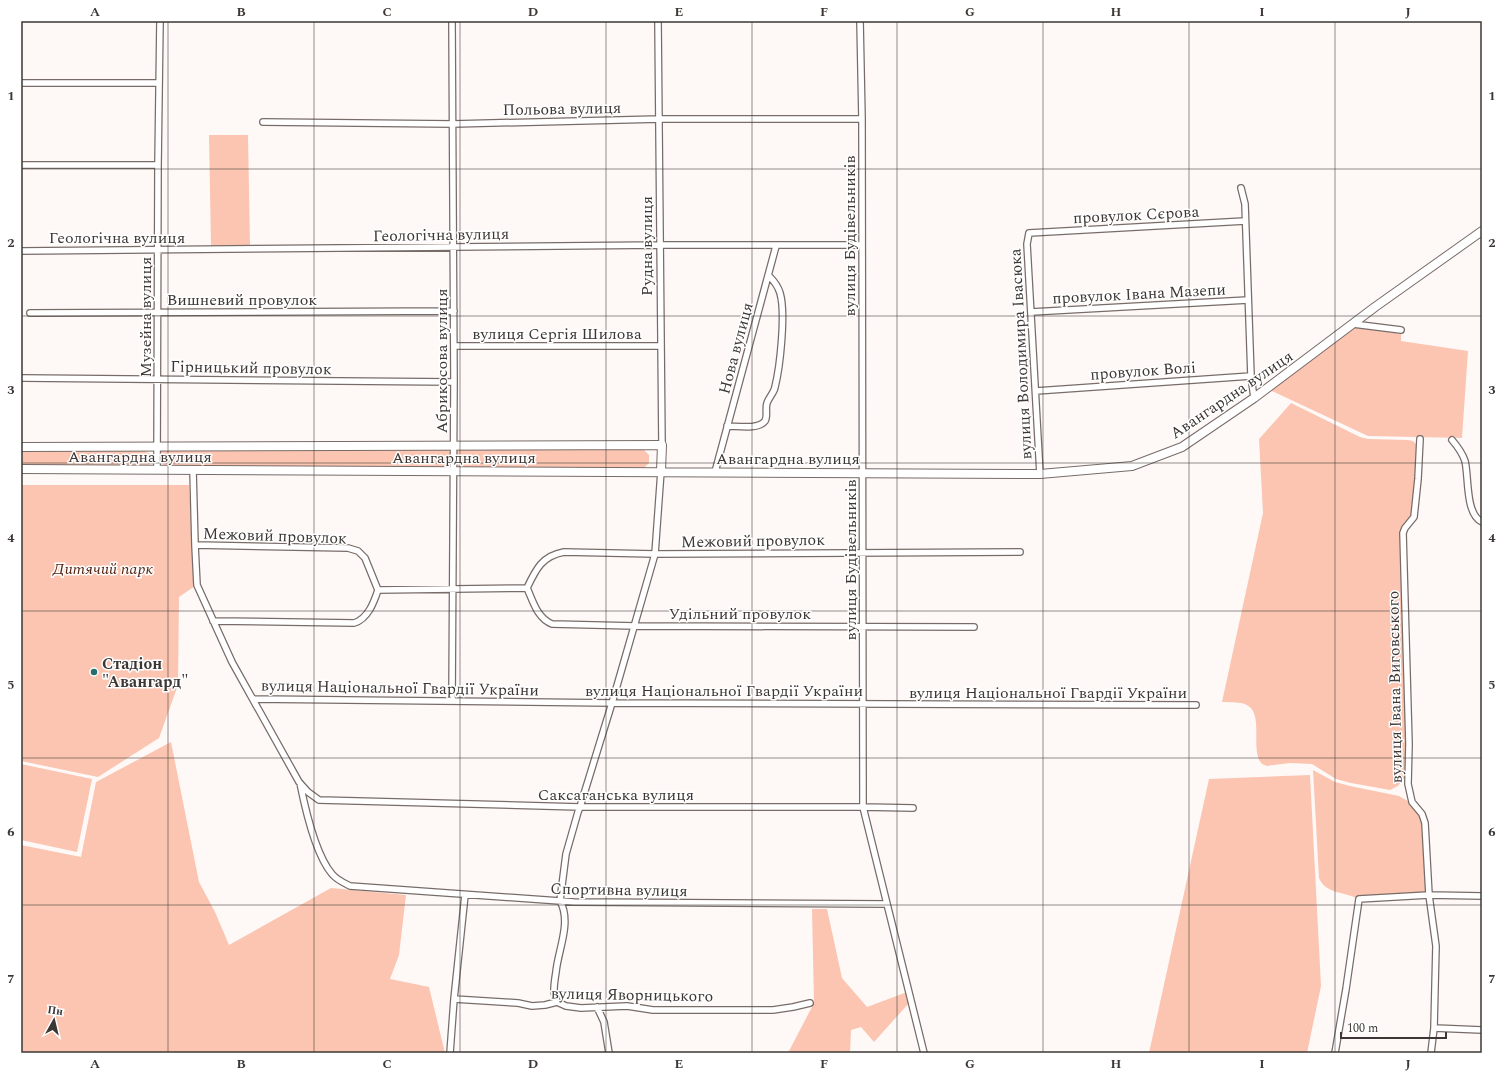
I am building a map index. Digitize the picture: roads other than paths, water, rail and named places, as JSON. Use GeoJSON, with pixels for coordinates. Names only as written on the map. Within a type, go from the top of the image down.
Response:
{"type":"FeatureCollection","features":[{"type":"Feature","properties":{"kind":"street","name":"Музейна вулиця"},"geometry":{"type":"LineString","coordinates":[[157,469],[160,21]]}},
{"type":"Feature","properties":{"kind":"street","name":"Абрикосова вулиця"},"geometry":{"type":"LineString","coordinates":[[452,21],[454,247],[452,701]]}},
{"type":"Feature","properties":{"kind":"street","name":"Рудна вулиця"},"geometry":{"type":"LineString","coordinates":[[658,21],[661,245],[661,471]]}},
{"type":"Feature","properties":{"kind":"street","name":"вулиця Будівельників"},"geometry":{"type":"LineString","coordinates":[[860,21],[862,118],[863,807],[924,1053]]}},
{"type":"Feature","properties":{"kind":"street"},"geometry":{"type":"LineString","coordinates":[[22,83],[159,83]]}},
{"type":"Feature","properties":{"kind":"street","name":"Польова вулиця"},"geometry":{"type":"LineString","coordinates":[[263,122],[453,124],[660,119],[862,118]]}},
{"type":"Feature","properties":{"kind":"street"},"geometry":{"type":"LineString","coordinates":[[21,165],[158,165]]}},
{"type":"Feature","properties":{"kind":"street"},"geometry":{"type":"LineString","coordinates":[[1241,188],[1245,204],[1251,376],[1254,398]]}},
{"type":"Feature","properties":{"kind":"street","name":"провулок Сєрова"},"geometry":{"type":"LineString","coordinates":[[1029,233],[1245,222]]}},
{"type":"Feature","properties":{"kind":"street","name":"Авангардна вулиця"},"geometry":{"type":"LineString","coordinates":[[21,469],[1040,474],[1132,466],[1182,447],[1254,398],[1482,231]]}},
{"type":"Feature","properties":{"kind":"street","name":"вулиця Володимира Івасюка"},"geometry":{"type":"LineString","coordinates":[[1029,233],[1027,244],[1040,474]]}},
{"type":"Feature","properties":{"kind":"street","name":"Геологічна вулиця"},"geometry":{"type":"LineString","coordinates":[[21,250],[862,245]]}},
{"type":"Feature","properties":{"kind":"street","name":"Нова вулиця"},"geometry":{"type":"LineString","coordinates":[[716,472],[776,246]]}},
{"type":"Feature","properties":{"kind":"street"},"geometry":{"type":"LineString","coordinates":[[727,426],[757,426],[764,422],[766,418],[765,407],[775,388],[780,364],[782,318],[781,299],[778,286],[768,276]]}},
{"type":"Feature","properties":{"kind":"street","name":"провулок Івана Мазепи"},"geometry":{"type":"LineString","coordinates":[[1031,312],[1248,300]]}},
{"type":"Feature","properties":{"kind":"street","name":"Вишневий провулок"},"geometry":{"type":"LineString","coordinates":[[30,312],[158,313],[454,311]]}},
{"type":"Feature","properties":{"kind":"street"},"geometry":{"type":"LineString","coordinates":[[1353,324],[1401,330]]}},
{"type":"Feature","properties":{"kind":"street","name":"вулиця Сергія Шилова"},"geometry":{"type":"LineString","coordinates":[[454,346],[661,346]]}},
{"type":"Feature","properties":{"kind":"street","name":"провулок Волі"},"geometry":{"type":"LineString","coordinates":[[1036,391],[1251,376]]}},
{"type":"Feature","properties":{"kind":"street","name":"Гірницький провулок"},"geometry":{"type":"LineString","coordinates":[[23,378],[454,382]]}},
{"type":"Feature","properties":{"kind":"street","name":"вулиця Івана Виговського"},"geometry":{"type":"LineString","coordinates":[[1420,439],[1414,518],[1405,528],[1403,533],[1409,744],[1408,784],[1412,802],[1422,814],[1425,823],[1430,895],[1436,946],[1432,1053]]}},
{"type":"Feature","properties":{"kind":"street"},"geometry":{"type":"LineString","coordinates":[[1452,440],[1462,454],[1466,469],[1471,505],[1478,520],[1482,522]]}},
{"type":"Feature","properties":{"kind":"street","name":"Авангардна вулиця"},"geometry":{"type":"LineString","coordinates":[[21,447],[662,446]]}},
{"type":"Feature","properties":{"kind":"street"},"geometry":{"type":"LineString","coordinates":[[193,470],[196,581],[232,662],[299,782]]}},
{"type":"Feature","properties":{"kind":"street"},"geometry":{"type":"LineString","coordinates":[[557,1002],[554,992],[564,925],[563,906],[560,901],[566,854],[635,626],[655,554],[661,471]]}},
{"type":"Feature","properties":{"kind":"street","name":"Межовий провулок"},"geometry":{"type":"LineString","coordinates":[[194,545],[348,548],[358,551],[365,558],[378,590]]}},
{"type":"Feature","properties":{"kind":"street","name":"Межовий провулок"},"geometry":{"type":"LineString","coordinates":[[528,588],[535,572],[542,562],[552,554],[564,552],[655,554],[1020,552]]}},
{"type":"Feature","properties":{"kind":"street"},"geometry":{"type":"LineString","coordinates":[[213,621],[354,623],[366,615],[374,603],[378,590],[528,588]]}},
{"type":"Feature","properties":{"kind":"street","name":"Удільний провулок"},"geometry":{"type":"LineString","coordinates":[[528,588],[540,615],[546,622],[552,624],[635,626],[974,627]]}},
{"type":"Feature","properties":{"kind":"street","name":"вулиця Національної Гвардії України"},"geometry":{"type":"LineString","coordinates":[[253,698],[612,703],[1196,705]]}},
{"type":"Feature","properties":{"kind":"street","name":"Саксаганська вулиця"},"geometry":{"type":"LineString","coordinates":[[299,782],[308,792],[319,800],[580,807],[913,808]]}},
{"type":"Feature","properties":{"kind":"street","name":"Спортивна вулиця"},"geometry":{"type":"LineString","coordinates":[[299,782],[318,848],[332,874],[340,882],[350,886],[574,902],[888,904]]}},
{"type":"Feature","properties":{"kind":"street"},"geometry":{"type":"LineString","coordinates":[[450,1053],[465,895]]}},
{"type":"Feature","properties":{"kind":"street"},"geometry":{"type":"LineString","coordinates":[[1335,1053],[1346,989],[1358,899],[1430,895],[1482,896]]}},
{"type":"Feature","properties":{"kind":"street","name":"вулиця Яворницького"},"geometry":{"type":"LineString","coordinates":[[454,999],[532,1006],[557,1002],[566,1006],[627,1006],[653,1010],[773,1010],[792,1008],[810,1003]]}},
{"type":"Feature","properties":{"kind":"street"},"geometry":{"type":"LineString","coordinates":[[597,1007],[604,1022],[609,1053]]}},
{"type":"Feature","properties":{"kind":"street"},"geometry":{"type":"LineString","coordinates":[[1434,1028],[1482,1030]]}},
{"type":"Feature","properties":{"kind":"place","name":"Стадіон \"Авангард\""},"geometry":{"type":"Point","coordinates":[94,672]}},
{"type":"Feature","properties":{"kind":"park label","name":"Дитячий парк"},"geometry":{"type":"Point","coordinates":[103,568]}}]}
